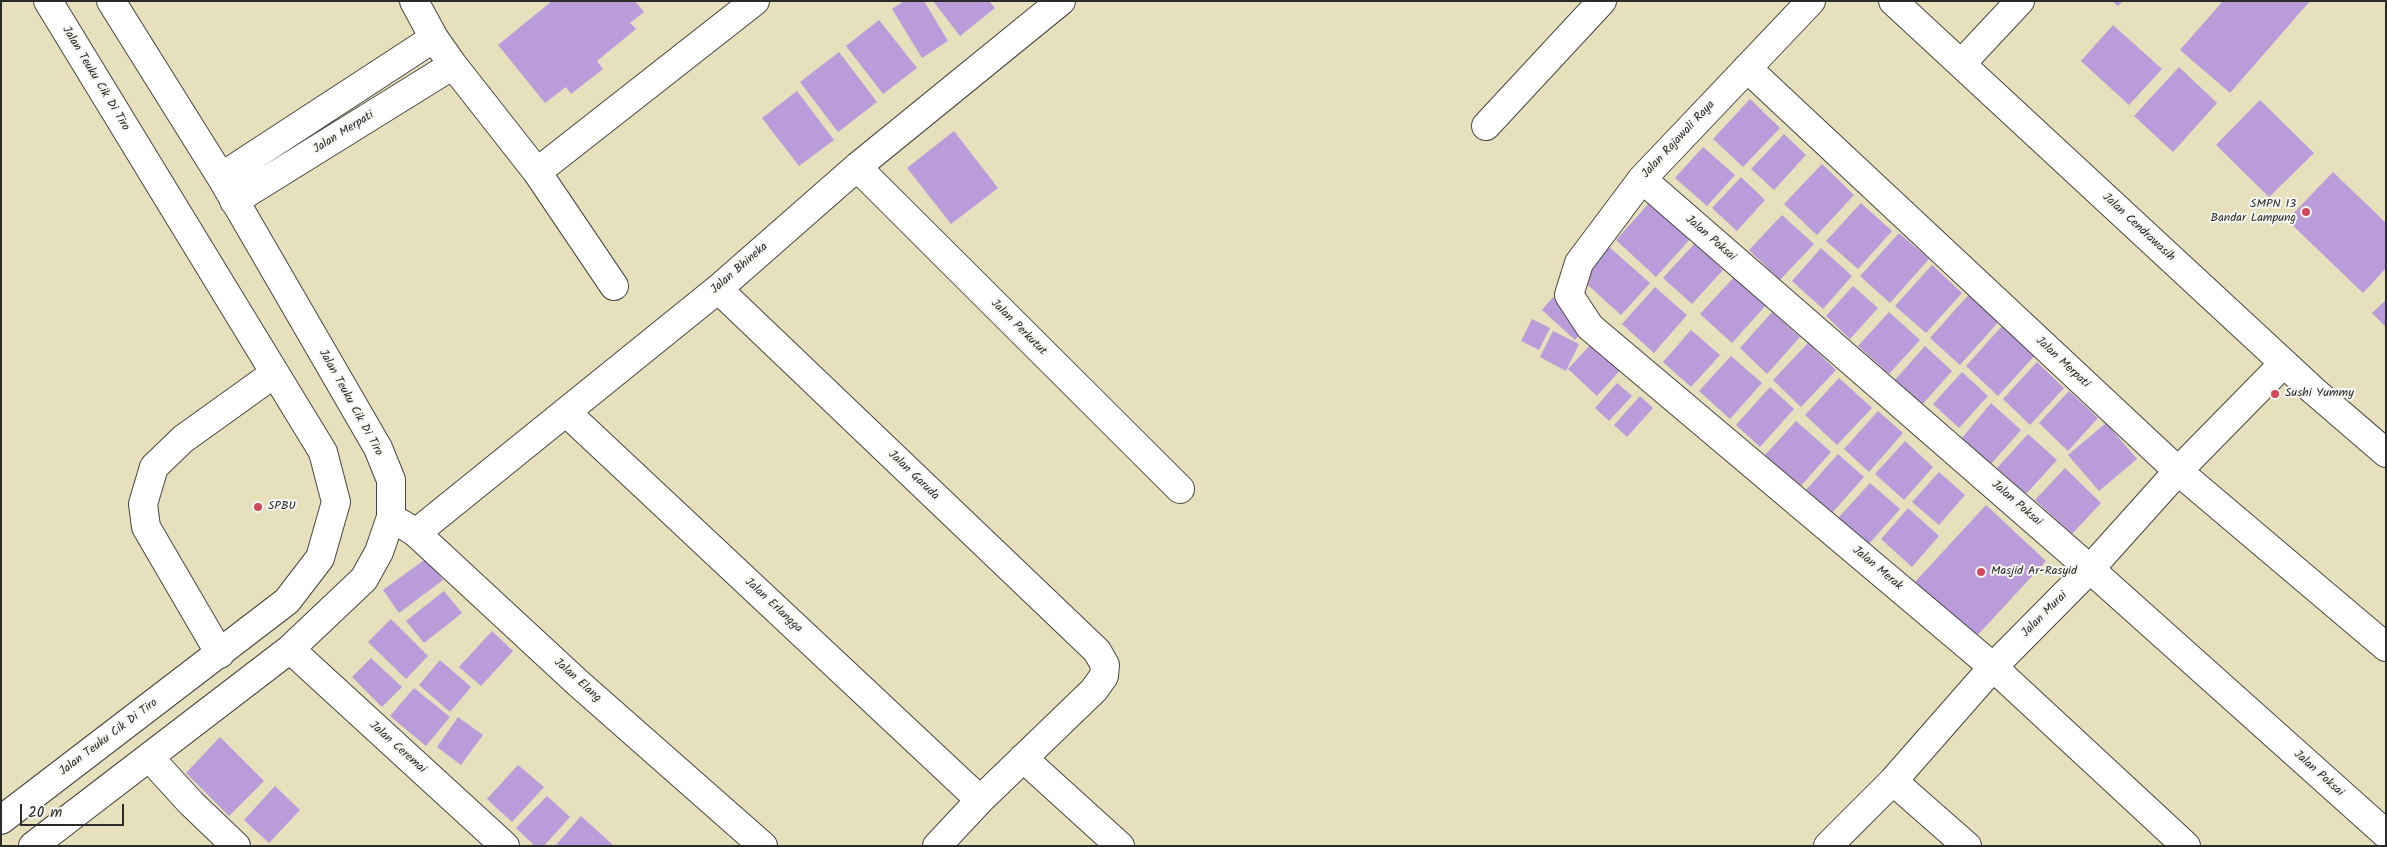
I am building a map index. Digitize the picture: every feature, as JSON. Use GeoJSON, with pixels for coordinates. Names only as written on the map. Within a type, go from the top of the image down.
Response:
{"type":"FeatureCollection","features":[{"type":"Feature","properties":{"kind":"street","name":"Jalan Teuku Cik Di Tiro"},"geometry":{"type":"LineString","coordinates":[[1,820],[287,601],[320,558],[336,502],[323,452],[48,1]]}},
{"type":"Feature","properties":{"kind":"street","name":"Jalan Teuku Cik Di Tiro"},"geometry":{"type":"LineString","coordinates":[[33,846],[290,650],[364,579],[380,552],[391,517],[391,480],[378,448],[221,177],[111,1]]}},
{"type":"Feature","properties":{"kind":"street"},"geometry":{"type":"LineString","coordinates":[[414,1],[434,38],[536,172],[614,286]]}},
{"type":"Feature","properties":{"kind":"street"},"geometry":{"type":"LineString","coordinates":[[536,172],[755,1]]}},
{"type":"Feature","properties":{"kind":"street","name":"Jalan Bhineka"},"geometry":{"type":"LineString","coordinates":[[416,533],[718,289],[857,168],[1061,1]]}},
{"type":"Feature","properties":{"kind":"street"},"geometry":{"type":"LineString","coordinates":[[1486,126],[1602,1]]}},
{"type":"Feature","properties":{"kind":"street","name":"Jalan Rajawali Raya"},"geometry":{"type":"LineString","coordinates":[[1569,295],[1579,263],[1642,179],[1811,1]]}},
{"type":"Feature","properties":{"kind":"street","name":"Jalan Cendrawasih"},"geometry":{"type":"LineString","coordinates":[[1893,1],[2284,363],[2386,453]]}},
{"type":"Feature","properties":{"kind":"street"},"geometry":{"type":"LineString","coordinates":[[1961,64],[2020,1]]}},
{"type":"Feature","properties":{"kind":"street"},"geometry":{"type":"LineString","coordinates":[[221,177],[434,38]]}},
{"type":"Feature","properties":{"kind":"street","name":"Jalan Merpati"},"geometry":{"type":"LineString","coordinates":[[234,201],[453,65]]}},
{"type":"Feature","properties":{"kind":"street","name":"Jalan Merpati"},"geometry":{"type":"LineString","coordinates":[[1747,68],[2178,471],[2386,647]]}},
{"type":"Feature","properties":{"kind":"street","name":"Jalan Perkutut"},"geometry":{"type":"LineString","coordinates":[[857,168],[1180,489]]}},
{"type":"Feature","properties":{"kind":"street","name":"Jalan Poksai"},"geometry":{"type":"LineString","coordinates":[[1642,179],[2090,569],[2386,834]]}},
{"type":"Feature","properties":{"kind":"street","name":"Jalan Garuda"},"geometry":{"type":"LineString","coordinates":[[718,289],[1097,651],[1105,665],[1104,676],[1094,690],[1023,758]]}},
{"type":"Feature","properties":{"kind":"street","name":"Jalan Merak"},"geometry":{"type":"LineString","coordinates":[[1569,295],[1590,328],[1993,666],[2186,846]]}},
{"type":"Feature","properties":{"kind":"street","name":"Jalan Murai"},"geometry":{"type":"LineString","coordinates":[[1828,846],[1893,781],[1993,666],[2090,569],[2178,471],[2284,363]]}},
{"type":"Feature","properties":{"kind":"street"},"geometry":{"type":"LineString","coordinates":[[220,654],[146,527],[143,504],[154,467],[183,439],[274,373]]}},
{"type":"Feature","properties":{"kind":"street","name":"Jalan Erlangga"},"geometry":{"type":"LineString","coordinates":[[566,412],[980,800]]}},
{"type":"Feature","properties":{"kind":"street","name":"Jalan Elang"},"geometry":{"type":"LineString","coordinates":[[391,517],[416,533],[578,683],[762,846]]}},
{"type":"Feature","properties":{"kind":"street","name":"Jalan Ceremai"},"geometry":{"type":"LineString","coordinates":[[290,650],[505,846]]}},
{"type":"Feature","properties":{"kind":"street"},"geometry":{"type":"LineString","coordinates":[[149,757],[191,804],[236,846]]}},
{"type":"Feature","properties":{"kind":"street"},"geometry":{"type":"LineString","coordinates":[[937,846],[1023,758],[1120,846]]}},
{"type":"Feature","properties":{"kind":"street"},"geometry":{"type":"LineString","coordinates":[[1893,781],[1967,846]]}},
{"type":"Feature","properties":{"kind":"building"},"geometry":{"type":"Polygon","coordinates":[[[552,1],[635,1],[644,12],[630,23],[636,29],[597,61],[603,69],[571,94],[566,87],[545,103],[498,45],[552,1]]]}},
{"type":"Feature","properties":{"kind":"building"},"geometry":{"type":"Polygon","coordinates":[[[904,1],[924,1],[948,41],[922,58],[892,9],[904,1]]]}},
{"type":"Feature","properties":{"kind":"building"},"geometry":{"type":"Polygon","coordinates":[[[933,1],[989,1],[995,8],[960,36],[933,1]]]}},
{"type":"Feature","properties":{"kind":"building"},"geometry":{"type":"Polygon","coordinates":[[[2112,1],[2123,1],[2118,6],[2112,1]]]}},
{"type":"Feature","properties":{"kind":"building"},"geometry":{"type":"Polygon","coordinates":[[[2223,1],[2310,1],[2230,93],[2180,50],[2223,1]]]}},
{"type":"Feature","properties":{"kind":"building"},"geometry":{"type":"Polygon","coordinates":[[[879,20],[917,68],[883,94],[846,46],[879,20]]]}},
{"type":"Feature","properties":{"kind":"building"},"geometry":{"type":"Polygon","coordinates":[[[2113,25],[2162,69],[2129,105],[2081,61],[2113,25]]]}},
{"type":"Feature","properties":{"kind":"building"},"geometry":{"type":"Polygon","coordinates":[[[839,52],[877,102],[838,132],[800,82],[839,52]]]}},
{"type":"Feature","properties":{"kind":"building"},"geometry":{"type":"Polygon","coordinates":[[[2179,67],[2217,103],[2173,152],[2134,116],[2179,67]]]}},
{"type":"Feature","properties":{"kind":"building"},"geometry":{"type":"Polygon","coordinates":[[[797,91],[834,140],[799,166],[762,118],[797,91]]]}},
{"type":"Feature","properties":{"kind":"building"},"geometry":{"type":"Polygon","coordinates":[[[1750,99],[1780,128],[1743,167],[1713,139],[1750,99]]]}},
{"type":"Feature","properties":{"kind":"building"},"geometry":{"type":"Polygon","coordinates":[[[2260,100],[2314,153],[2269,197],[2216,145],[2260,100]]]}},
{"type":"Feature","properties":{"kind":"building"},"geometry":{"type":"Polygon","coordinates":[[[954,131],[998,188],[951,224],[907,168],[954,131]]]}},
{"type":"Feature","properties":{"kind":"building"},"geometry":{"type":"Polygon","coordinates":[[[1784,134],[1806,155],[1774,190],[1751,169],[1784,134]]]}},
{"type":"Feature","properties":{"kind":"building"},"geometry":{"type":"Polygon","coordinates":[[[1703,147],[1735,175],[1707,206],[1675,178],[1703,147]]]}},
{"type":"Feature","properties":{"kind":"building"},"geometry":{"type":"Polygon","coordinates":[[[1822,164],[1854,195],[1817,235],[1784,204],[1822,164]]]}},
{"type":"Feature","properties":{"kind":"building"},"geometry":{"type":"Polygon","coordinates":[[[2333,172],[2386,223],[2386,268],[2363,293],[2287,220],[2333,172]]]}},
{"type":"Feature","properties":{"kind":"building"},"geometry":{"type":"Polygon","coordinates":[[[1741,177],[1765,200],[1737,231],[1712,208],[1741,177]]]}},
{"type":"Feature","properties":{"kind":"building"},"geometry":{"type":"Polygon","coordinates":[[[1650,202],[1691,238],[1656,277],[1616,240],[1650,202]]]}},
{"type":"Feature","properties":{"kind":"building"},"geometry":{"type":"Polygon","coordinates":[[[1861,203],[1892,231],[1858,269],[1826,241],[1861,203]]]}},
{"type":"Feature","properties":{"kind":"building"},"geometry":{"type":"Polygon","coordinates":[[[1782,215],[1814,244],[1780,280],[1749,250],[1782,215]]]}},
{"type":"Feature","properties":{"kind":"building"},"geometry":{"type":"Polygon","coordinates":[[[1899,233],[1929,259],[1890,303],[1860,276],[1899,233]]]}},
{"type":"Feature","properties":{"kind":"building"},"geometry":{"type":"Polygon","coordinates":[[[1695,243],[1723,270],[1692,304],[1663,278],[1695,243]]]}},
{"type":"Feature","properties":{"kind":"building"},"geometry":{"type":"Polygon","coordinates":[[[1608,246],[1650,283],[1621,315],[1580,278],[1608,246]]]}},
{"type":"Feature","properties":{"kind":"building"},"geometry":{"type":"Polygon","coordinates":[[[1821,248],[1852,276],[1823,309],[1792,281],[1821,248]]]}},
{"type":"Feature","properties":{"kind":"building"},"geometry":{"type":"Polygon","coordinates":[[[1932,265],[1962,293],[1926,333],[1895,306],[1932,265]]]}},
{"type":"Feature","properties":{"kind":"building"},"geometry":{"type":"Polygon","coordinates":[[[1736,275],[1767,304],[1732,343],[1700,314],[1736,275]]]}},
{"type":"Feature","properties":{"kind":"building"},"geometry":{"type":"Polygon","coordinates":[[[1853,286],[1878,308],[1850,339],[1826,316],[1853,286]]]}},
{"type":"Feature","properties":{"kind":"building"},"geometry":{"type":"Polygon","coordinates":[[[1655,287],[1687,315],[1654,353],[1622,324],[1655,287]]]}},
{"type":"Feature","properties":{"kind":"building"},"geometry":{"type":"Polygon","coordinates":[[[1971,292],[2001,319],[1960,365],[1930,338],[1971,292]]]}},
{"type":"Feature","properties":{"kind":"building"},"geometry":{"type":"Polygon","coordinates":[[[1553,297],[1586,327],[1575,340],[1542,310],[1553,297]]]}},
{"type":"Feature","properties":{"kind":"building"},"geometry":{"type":"Polygon","coordinates":[[[2386,300],[2386,327],[2372,313],[2386,300]]]}},
{"type":"Feature","properties":{"kind":"building"},"geometry":{"type":"Polygon","coordinates":[[[1772,312],[1800,337],[1767,374],[1740,348],[1772,312]]]}},
{"type":"Feature","properties":{"kind":"building"},"geometry":{"type":"Polygon","coordinates":[[[1889,312],[1920,340],[1889,374],[1858,346],[1889,312]]]}},
{"type":"Feature","properties":{"kind":"building"},"geometry":{"type":"Polygon","coordinates":[[[1532,319],[1550,328],[1539,350],[1521,341],[1532,319]]]}},
{"type":"Feature","properties":{"kind":"building"},"geometry":{"type":"Polygon","coordinates":[[[2003,325],[2036,354],[1998,396],[1966,366],[2003,325]]]}},
{"type":"Feature","properties":{"kind":"building"},"geometry":{"type":"Polygon","coordinates":[[[1691,330],[1720,355],[1691,387],[1663,362],[1691,330]]]}},
{"type":"Feature","properties":{"kind":"building"},"geometry":{"type":"Polygon","coordinates":[[[1553,331],[1579,344],[1566,371],[1540,357],[1553,331]]]}},
{"type":"Feature","properties":{"kind":"building"},"geometry":{"type":"Polygon","coordinates":[[[1592,343],[1621,369],[1597,396],[1568,369],[1592,343]]]}},
{"type":"Feature","properties":{"kind":"building"},"geometry":{"type":"Polygon","coordinates":[[[1808,343],[1836,370],[1801,407],[1773,380],[1808,343]]]}},
{"type":"Feature","properties":{"kind":"building"},"geometry":{"type":"Polygon","coordinates":[[[1925,346],[1952,371],[1922,405],[1894,381],[1925,346]]]}},
{"type":"Feature","properties":{"kind":"building"},"geometry":{"type":"Polygon","coordinates":[[[1731,356],[1762,383],[1730,419],[1699,391],[1731,356]]]}},
{"type":"Feature","properties":{"kind":"building"},"geometry":{"type":"Polygon","coordinates":[[[2037,362],[2064,388],[2030,425],[2003,399],[2037,362]]]}},
{"type":"Feature","properties":{"kind":"building"},"geometry":{"type":"Polygon","coordinates":[[[1962,372],[1988,396],[1959,428],[1933,404],[1962,372]]]}},
{"type":"Feature","properties":{"kind":"building"},"geometry":{"type":"Polygon","coordinates":[[[1839,378],[1872,408],[1837,445],[1805,415],[1839,378]]]}},
{"type":"Feature","properties":{"kind":"building"},"geometry":{"type":"Polygon","coordinates":[[[1617,383],[1632,396],[1609,421],[1595,408],[1617,383]]]}},
{"type":"Feature","properties":{"kind":"building"},"geometry":{"type":"Polygon","coordinates":[[[1770,387],[1794,409],[1760,447],[1736,425],[1770,387]]]}},
{"type":"Feature","properties":{"kind":"building"},"geometry":{"type":"Polygon","coordinates":[[[2069,391],[2098,418],[2068,451],[2039,423],[2069,391]]]}},
{"type":"Feature","properties":{"kind":"building"},"geometry":{"type":"Polygon","coordinates":[[[1640,396],[1653,408],[1627,437],[1614,425],[1640,396]]]}},
{"type":"Feature","properties":{"kind":"building"},"geometry":{"type":"Polygon","coordinates":[[[1991,403],[2021,430],[1991,464],[1962,438],[1991,403]]]}},
{"type":"Feature","properties":{"kind":"building"},"geometry":{"type":"Polygon","coordinates":[[[1878,411],[1903,433],[1869,472],[1844,449],[1878,411]]]}},
{"type":"Feature","properties":{"kind":"building"},"geometry":{"type":"Polygon","coordinates":[[[1796,421],[1831,452],[1800,487],[1765,455],[1796,421]]]}},
{"type":"Feature","properties":{"kind":"building"},"geometry":{"type":"Polygon","coordinates":[[[2106,423],[2137,459],[2099,491],[2068,455],[2106,423]]]}},
{"type":"Feature","properties":{"kind":"building"},"geometry":{"type":"Polygon","coordinates":[[[2028,434],[2057,460],[2026,494],[1997,468],[2028,434]]]}},
{"type":"Feature","properties":{"kind":"building"},"geometry":{"type":"Polygon","coordinates":[[[1905,441],[1933,467],[1904,500],[1875,474],[1905,441]]]}},
{"type":"Feature","properties":{"kind":"building"},"geometry":{"type":"Polygon","coordinates":[[[1838,454],[1864,477],[1832,513],[1806,490],[1838,454]]]}},
{"type":"Feature","properties":{"kind":"building"},"geometry":{"type":"Polygon","coordinates":[[[2065,468],[2101,503],[2072,534],[2035,500],[2065,468]]]}},
{"type":"Feature","properties":{"kind":"building"},"geometry":{"type":"Polygon","coordinates":[[[1939,472],[1965,495],[1939,525],[1912,502],[1939,472]]]}},
{"type":"Feature","properties":{"kind":"building"},"geometry":{"type":"Polygon","coordinates":[[[1870,483],[1900,509],[1868,545],[1838,518],[1870,483]]]}},
{"type":"Feature","properties":{"kind":"building","name":"Masjid Ar-Rasyid"},"geometry":{"type":"Polygon","coordinates":[[[1986,505],[2046,561],[1975,638],[1915,582],[1986,505]]]}},
{"type":"Feature","properties":{"kind":"building"},"geometry":{"type":"Polygon","coordinates":[[[1908,508],[1939,536],[1912,567],[1881,539],[1908,508]]]}},
{"type":"Feature","properties":{"kind":"building"},"geometry":{"type":"Polygon","coordinates":[[[427,558],[443,580],[399,613],[383,590],[427,558]]]}},
{"type":"Feature","properties":{"kind":"building"},"geometry":{"type":"Polygon","coordinates":[[[444,591],[462,613],[424,643],[406,621],[444,591]]]}},
{"type":"Feature","properties":{"kind":"building"},"geometry":{"type":"Polygon","coordinates":[[[391,619],[428,656],[406,679],[368,642],[391,619]]]}},
{"type":"Feature","properties":{"kind":"building"},"geometry":{"type":"Polygon","coordinates":[[[492,631],[513,651],[481,686],[459,667],[492,631]]]}},
{"type":"Feature","properties":{"kind":"building"},"geometry":{"type":"Polygon","coordinates":[[[371,658],[402,687],[382,707],[352,677],[371,658]]]}},
{"type":"Feature","properties":{"kind":"building"},"geometry":{"type":"Polygon","coordinates":[[[440,660],[471,687],[450,712],[419,685],[440,660]]]}},
{"type":"Feature","properties":{"kind":"building"},"geometry":{"type":"Polygon","coordinates":[[[414,688],[450,717],[426,746],[390,716],[414,688]]]}},
{"type":"Feature","properties":{"kind":"building"},"geometry":{"type":"Polygon","coordinates":[[[458,717],[483,735],[461,765],[437,747],[458,717]]]}},
{"type":"Feature","properties":{"kind":"building"},"geometry":{"type":"Polygon","coordinates":[[[220,737],[264,781],[229,816],[186,773],[220,737]]]}},
{"type":"Feature","properties":{"kind":"building"},"geometry":{"type":"Polygon","coordinates":[[[518,765],[544,787],[512,822],[487,799],[518,765]]]}},
{"type":"Feature","properties":{"kind":"building"},"geometry":{"type":"Polygon","coordinates":[[[275,786],[300,810],[269,843],[244,820],[275,786]]]}},
{"type":"Feature","properties":{"kind":"building"},"geometry":{"type":"Polygon","coordinates":[[[547,796],[570,817],[544,846],[535,846],[516,828],[547,796]]]}},
{"type":"Feature","properties":{"kind":"building"},"geometry":{"type":"Polygon","coordinates":[[[581,816],[613,845],[555,846],[581,816]]]}},
{"type":"Feature","properties":{"kind":"place","name":"SMPN 13 Bandar Lampung"},"geometry":{"type":"Point","coordinates":[2306,212]}},
{"type":"Feature","properties":{"kind":"place","name":"Sushi Yummy"},"geometry":{"type":"Point","coordinates":[2275,394]}},
{"type":"Feature","properties":{"kind":"place","name":"SPBU"},"geometry":{"type":"Point","coordinates":[258,507]}},
{"type":"Feature","properties":{"kind":"place","name":"Masjid Ar-Rasyid"},"geometry":{"type":"Point","coordinates":[1981,572]}}]}
